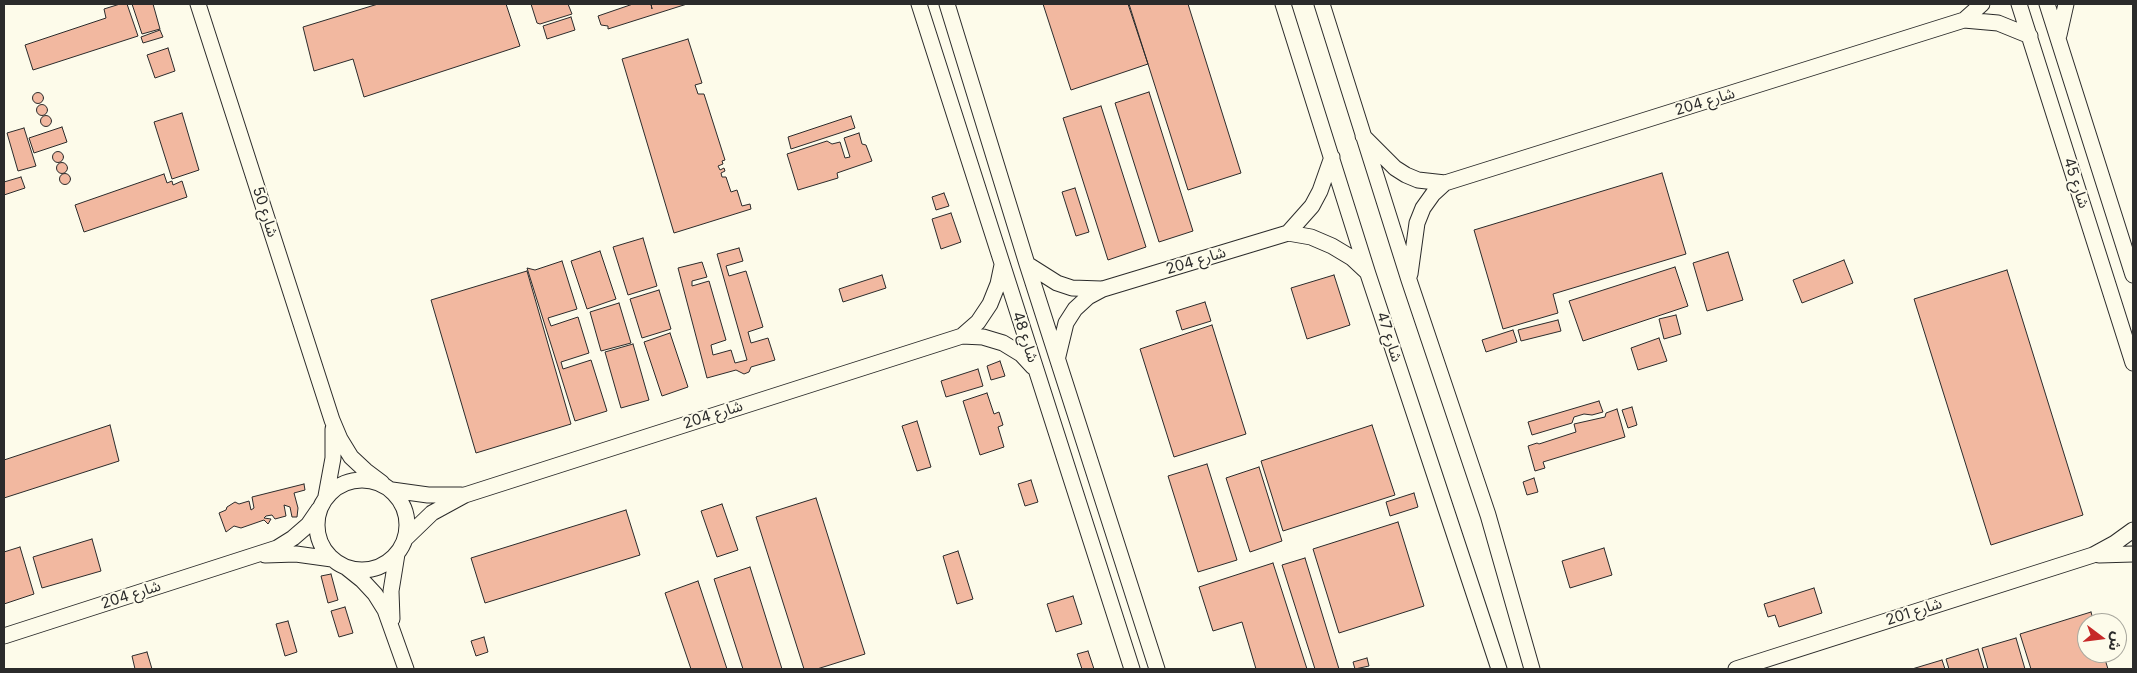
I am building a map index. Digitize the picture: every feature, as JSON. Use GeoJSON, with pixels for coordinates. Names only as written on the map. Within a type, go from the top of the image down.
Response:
{"type":"FeatureCollection","features":[{"type":"Feature","properties":{"kind":"street","name":"شارع 50"},"geometry":{"type":"LineString","coordinates":[[198,4],[332,420],[340,439],[351,456],[366,471],[387,487]]}},
{"type":"Feature","properties":{"kind":"street","name":"شارع 48"},"geometry":{"type":"LineString","coordinates":[[919,4],[1132,669]]}},
{"type":"Feature","properties":{"kind":"street","name":"شارع 48"},"geometry":{"type":"LineString","coordinates":[[947,4],[1027,264],[1157,669]]}},
{"type":"Feature","properties":{"kind":"street","name":"شارع 47"},"geometry":{"type":"LineString","coordinates":[[1283,4],[1368,274],[1499,669]]}},
{"type":"Feature","properties":{"kind":"street"},"geometry":{"type":"LineString","coordinates":[[1322,4],[1409,280],[1488,515],[1534,666]]}},
{"type":"Feature","properties":{"kind":"street","name":"شارع 45"},"geometry":{"type":"LineString","coordinates":[[2019,4],[2133,363]]}},
{"type":"Feature","properties":{"kind":"street","name":"شارع 45"},"geometry":{"type":"LineString","coordinates":[[2047,4],[2133,275]]}},
{"type":"Feature","properties":{"kind":"street"},"geometry":{"type":"LineString","coordinates":[[2058,39],[2060,21],[2066,4]]}},
{"type":"Feature","properties":{"kind":"street","name":"شارع 204"},"geometry":{"type":"LineString","coordinates":[[1964,20],[1980,5]]}},
{"type":"Feature","properties":{"kind":"street","name":"شارع 204"},"geometry":{"type":"LineString","coordinates":[[1363,136],[1390,164],[1406,176],[1418,180],[1445,183],[1964,20],[1998,23],[2030,36]]}},
{"type":"Feature","properties":{"kind":"street"},"geometry":{"type":"LineString","coordinates":[[1288,233],[1301,220],[1316,198],[1327,174],[1332,157]]}},
{"type":"Feature","properties":{"kind":"street"},"geometry":{"type":"LineString","coordinates":[[1409,280],[1417,223],[1433,194],[1445,183]]}},
{"type":"Feature","properties":{"kind":"street","name":"شارع 204"},"geometry":{"type":"LineString","coordinates":[[1057,358],[1066,323],[1075,309],[1088,297],[1103,289],[1288,233],[1311,237],[1332,246],[1352,258],[1368,274]]}},
{"type":"Feature","properties":{"kind":"street","name":"شارع 204"},"geometry":{"type":"LineString","coordinates":[[962,336],[978,322],[990,304],[998,284],[1002,263]]}},
{"type":"Feature","properties":{"kind":"street","name":"شارع 204"},"geometry":{"type":"LineString","coordinates":[[1027,264],[1057,283],[1072,288],[1087,290],[1103,289]]}},
{"type":"Feature","properties":{"kind":"street","name":"شارع 204"},"geometry":{"type":"LineString","coordinates":[[405,540],[432,513],[465,495],[962,336],[983,337],[1003,343],[1021,354],[1036,370]]}},
{"type":"Feature","properties":{"kind":"street","name":"شارع 50"},"geometry":{"type":"LineString","coordinates":[[323,503],[333,458],[332,420]]}},
{"type":"Feature","properties":{"kind":"street"},"geometry":{"type":"LineString","coordinates":[[347,568],[360,570],[374,569],[386,563],[396,554],[405,540],[407,521],[403,504],[387,487],[368,479],[352,480],[338,486],[323,503],[316,523],[318,536],[323,549],[332,559],[347,568],[375,594],[393,628],[406,669]]}},
{"type":"Feature","properties":{"kind":"street","name":"شارع 204"},"geometry":{"type":"LineString","coordinates":[[387,487],[428,494],[465,495]]}},
{"type":"Feature","properties":{"kind":"street","name":"شارع 204"},"geometry":{"type":"LineString","coordinates":[[4,636],[277,548],[293,538],[308,525],[323,503]]}},
{"type":"Feature","properties":{"kind":"street","name":"شارع 201"},"geometry":{"type":"LineString","coordinates":[[1736,669],[2093,556],[2133,530]]}},
{"type":"Feature","properties":{"kind":"street","name":"شارع 204"},"geometry":{"type":"LineString","coordinates":[[259,555],[296,554],[332,559]]}},
{"type":"Feature","properties":{"kind":"street"},"geometry":{"type":"LineString","coordinates":[[393,628],[391,591],[396,554]]}},
{"type":"Feature","properties":{"kind":"street","name":"شارع 201"},"geometry":{"type":"LineString","coordinates":[[2093,556],[2133,554]]}},
{"type":"Feature","properties":{"kind":"building"},"geometry":{"type":"Polygon","coordinates":[[[127,4],[138,36],[33,70],[25,45],[106,18],[104,9],[127,4]]]}},
{"type":"Feature","properties":{"kind":"building"},"geometry":{"type":"Polygon","coordinates":[[[132,4],[153,4],[160,29],[142,34],[132,4]]]}},
{"type":"Feature","properties":{"kind":"building"},"geometry":{"type":"Polygon","coordinates":[[[378,4],[506,4],[520,46],[364,97],[353,59],[314,71],[303,27],[378,4]]]}},
{"type":"Feature","properties":{"kind":"building"},"geometry":{"type":"Polygon","coordinates":[[[531,4],[568,4],[572,14],[540,24],[537,23],[531,4]]]}},
{"type":"Feature","properties":{"kind":"building"},"geometry":{"type":"Polygon","coordinates":[[[633,4],[687,4],[608,29],[608,26],[601,25],[598,16],[633,4]]]}},
{"type":"Feature","properties":{"kind":"building"},"geometry":{"type":"Polygon","coordinates":[[[1043,4],[1128,4],[1148,64],[1071,90],[1043,4]]]}},
{"type":"Feature","properties":{"kind":"building"},"geometry":{"type":"Polygon","coordinates":[[[1129,4],[1188,4],[1241,173],[1188,190],[1129,4]]]}},
{"type":"Feature","properties":{"kind":"building"},"geometry":{"type":"Polygon","coordinates":[[[571,17],[575,30],[547,39],[543,26],[571,17]]]}},
{"type":"Feature","properties":{"kind":"building"},"geometry":{"type":"Polygon","coordinates":[[[160,30],[163,37],[143,43],[141,37],[160,30]]]}},
{"type":"Feature","properties":{"kind":"building"},"geometry":{"type":"Polygon","coordinates":[[[688,39],[702,83],[695,85],[698,94],[704,94],[725,160],[722,161],[723,164],[718,166],[720,170],[724,168],[725,171],[721,173],[722,177],[726,177],[731,192],[737,190],[742,206],[750,204],[751,209],[674,233],[622,59],[688,39]]]}},
{"type":"Feature","properties":{"kind":"building"},"geometry":{"type":"Polygon","coordinates":[[[168,48],[175,71],[155,78],[147,55],[168,48]]]}},
{"type":"Feature","properties":{"kind":"building"},"geometry":{"type":"Polygon","coordinates":[[[1149,92],[1193,231],[1159,242],[1115,103],[1149,92]]]}},
{"type":"Feature","properties":{"kind":"building"},"geometry":{"type":"Polygon","coordinates":[[[36,93],[40,93],[43,98],[42,102],[36,103],[33,100],[33,96],[36,93]]]}},
{"type":"Feature","properties":{"kind":"building"},"geometry":{"type":"Polygon","coordinates":[[[40,105],[44,105],[47,110],[46,114],[40,115],[37,112],[37,108],[40,105]]]}},
{"type":"Feature","properties":{"kind":"building"},"geometry":{"type":"Polygon","coordinates":[[[1101,106],[1146,247],[1108,260],[1063,118],[1101,106]]]}},
{"type":"Feature","properties":{"kind":"building"},"geometry":{"type":"Polygon","coordinates":[[[182,113],[199,170],[172,179],[154,122],[182,113]]]}},
{"type":"Feature","properties":{"kind":"building"},"geometry":{"type":"Polygon","coordinates":[[[44,116],[48,116],[51,121],[50,125],[44,126],[41,123],[41,119],[44,116]]]}},
{"type":"Feature","properties":{"kind":"building"},"geometry":{"type":"Polygon","coordinates":[[[851,116],[855,128],[791,149],[788,137],[851,116]]]}},
{"type":"Feature","properties":{"kind":"building"},"geometry":{"type":"Polygon","coordinates":[[[62,127],[67,142],[34,153],[29,138],[62,127]]]}},
{"type":"Feature","properties":{"kind":"building"},"geometry":{"type":"Polygon","coordinates":[[[24,128],[36,166],[18,171],[7,133],[24,128]]]}},
{"type":"Feature","properties":{"kind":"building"},"geometry":{"type":"Polygon","coordinates":[[[859,133],[862,144],[866,145],[872,161],[837,173],[838,178],[798,190],[787,154],[827,141],[832,144],[840,142],[845,158],[850,157],[844,138],[859,133]]]}},
{"type":"Feature","properties":{"kind":"building"},"geometry":{"type":"Polygon","coordinates":[[[56,152],[60,152],[63,157],[62,161],[56,162],[53,159],[53,155],[56,152]]]}},
{"type":"Feature","properties":{"kind":"building"},"geometry":{"type":"Polygon","coordinates":[[[60,163],[64,163],[67,168],[66,172],[60,173],[57,170],[57,166],[60,163]]]}},
{"type":"Feature","properties":{"kind":"building"},"geometry":{"type":"Polygon","coordinates":[[[1662,173],[1686,254],[1553,294],[1558,313],[1503,329],[1474,230],[1662,173]]]}},
{"type":"Feature","properties":{"kind":"building"},"geometry":{"type":"Polygon","coordinates":[[[63,174],[67,174],[70,179],[69,183],[63,184],[60,181],[60,177],[63,174]]]}},
{"type":"Feature","properties":{"kind":"building"},"geometry":{"type":"Polygon","coordinates":[[[164,174],[167,183],[172,181],[173,185],[182,181],[187,197],[84,232],[75,205],[164,174]]]}},
{"type":"Feature","properties":{"kind":"building"},"geometry":{"type":"Polygon","coordinates":[[[21,177],[25,188],[4,195],[4,182],[21,177]]]}},
{"type":"Feature","properties":{"kind":"building"},"geometry":{"type":"Polygon","coordinates":[[[1075,188],[1089,232],[1076,236],[1062,192],[1075,188]]]}},
{"type":"Feature","properties":{"kind":"building"},"geometry":{"type":"Polygon","coordinates":[[[944,193],[949,206],[936,210],[932,197],[944,193]]]}},
{"type":"Feature","properties":{"kind":"building"},"geometry":{"type":"Polygon","coordinates":[[[951,213],[961,242],[941,249],[932,219],[951,213]]]}},
{"type":"Feature","properties":{"kind":"building"},"geometry":{"type":"Polygon","coordinates":[[[643,238],[657,286],[628,295],[613,247],[643,238]]]}},
{"type":"Feature","properties":{"kind":"building"},"geometry":{"type":"Polygon","coordinates":[[[739,248],[743,261],[726,266],[729,276],[746,271],[763,327],[748,332],[751,343],[768,338],[775,360],[751,367],[749,372],[744,374],[736,370],[707,378],[678,268],[702,262],[707,277],[692,281],[692,286],[709,281],[726,340],[711,345],[713,355],[731,350],[735,363],[747,360],[717,254],[739,248]]]}},
{"type":"Feature","properties":{"kind":"building"},"geometry":{"type":"Polygon","coordinates":[[[600,251],[616,299],[587,309],[571,261],[600,251]]]}},
{"type":"Feature","properties":{"kind":"building"},"geometry":{"type":"Polygon","coordinates":[[[1728,252],[1743,300],[1707,311],[1693,263],[1728,252]]]}},
{"type":"Feature","properties":{"kind":"building"},"geometry":{"type":"Polygon","coordinates":[[[1844,260],[1853,283],[1802,303],[1793,280],[1844,260]]]}},
{"type":"Feature","properties":{"kind":"building"},"geometry":{"type":"Polygon","coordinates":[[[562,261],[577,309],[548,318],[551,326],[578,317],[589,353],[561,362],[563,369],[591,360],[607,411],[575,421],[527,268],[535,270],[562,261]]]}},
{"type":"Feature","properties":{"kind":"building"},"geometry":{"type":"Polygon","coordinates":[[[1675,267],[1688,306],[1583,341],[1569,301],[1675,267]]]}},
{"type":"Feature","properties":{"kind":"building"},"geometry":{"type":"Polygon","coordinates":[[[2007,270],[2083,515],[1991,545],[1914,299],[2007,270]]]}},
{"type":"Feature","properties":{"kind":"building"},"geometry":{"type":"Polygon","coordinates":[[[527,271],[571,424],[476,453],[431,300],[527,271]]]}},
{"type":"Feature","properties":{"kind":"building"},"geometry":{"type":"Polygon","coordinates":[[[882,275],[886,288],[843,302],[839,289],[882,275]]]}},
{"type":"Feature","properties":{"kind":"building"},"geometry":{"type":"Polygon","coordinates":[[[1334,275],[1350,325],[1307,339],[1291,288],[1334,275]]]}},
{"type":"Feature","properties":{"kind":"building"},"geometry":{"type":"Polygon","coordinates":[[[659,290],[671,329],[642,338],[630,299],[659,290]]]}},
{"type":"Feature","properties":{"kind":"building"},"geometry":{"type":"Polygon","coordinates":[[[1205,302],[1211,321],[1182,330],[1176,311],[1205,302]]]}},
{"type":"Feature","properties":{"kind":"building"},"geometry":{"type":"Polygon","coordinates":[[[619,303],[631,343],[601,351],[590,312],[619,303]]]}},
{"type":"Feature","properties":{"kind":"building"},"geometry":{"type":"Polygon","coordinates":[[[1676,315],[1681,334],[1664,339],[1659,319],[1676,315]]]}},
{"type":"Feature","properties":{"kind":"building"},"geometry":{"type":"Polygon","coordinates":[[[1558,320],[1561,331],[1521,341],[1518,330],[1558,320]]]}},
{"type":"Feature","properties":{"kind":"building"},"geometry":{"type":"Polygon","coordinates":[[[1212,325],[1246,434],[1174,457],[1140,349],[1212,325]]]}},
{"type":"Feature","properties":{"kind":"building"},"geometry":{"type":"Polygon","coordinates":[[[1513,330],[1517,342],[1486,352],[1482,340],[1513,330]]]}},
{"type":"Feature","properties":{"kind":"building"},"geometry":{"type":"Polygon","coordinates":[[[670,333],[688,387],[662,396],[644,342],[670,333]]]}},
{"type":"Feature","properties":{"kind":"building"},"geometry":{"type":"Polygon","coordinates":[[[1659,338],[1667,361],[1638,370],[1631,348],[1659,338]]]}},
{"type":"Feature","properties":{"kind":"building"},"geometry":{"type":"Polygon","coordinates":[[[633,344],[649,400],[621,408],[605,352],[633,344]]]}},
{"type":"Feature","properties":{"kind":"building"},"geometry":{"type":"Polygon","coordinates":[[[1000,361],[1005,376],[991,380],[987,366],[1000,361]]]}},
{"type":"Feature","properties":{"kind":"building"},"geometry":{"type":"Polygon","coordinates":[[[978,369],[983,386],[946,397],[941,381],[978,369]]]}},
{"type":"Feature","properties":{"kind":"building"},"geometry":{"type":"Polygon","coordinates":[[[987,393],[994,414],[999,412],[1003,425],[998,427],[1004,447],[980,455],[963,401],[987,393]]]}},
{"type":"Feature","properties":{"kind":"building"},"geometry":{"type":"Polygon","coordinates":[[[1599,401],[1603,412],[1574,417],[1572,423],[1532,435],[1528,422],[1599,401]]]}},
{"type":"Feature","properties":{"kind":"building"},"geometry":{"type":"Polygon","coordinates":[[[1632,407],[1637,425],[1628,428],[1622,410],[1632,407]]]}},
{"type":"Feature","properties":{"kind":"building"},"geometry":{"type":"Polygon","coordinates":[[[1617,409],[1625,437],[1543,462],[1545,468],[1535,471],[1528,446],[1576,432],[1574,424],[1605,417],[1606,413],[1617,409]]]}},
{"type":"Feature","properties":{"kind":"building"},"geometry":{"type":"Polygon","coordinates":[[[917,421],[931,467],[917,471],[902,426],[917,421]]]}},
{"type":"Feature","properties":{"kind":"building"},"geometry":{"type":"Polygon","coordinates":[[[110,425],[119,461],[4,498],[4,460],[110,425]]]}},
{"type":"Feature","properties":{"kind":"building"},"geometry":{"type":"Polygon","coordinates":[[[1372,425],[1395,495],[1283,531],[1261,461],[1372,425]]]}},
{"type":"Feature","properties":{"kind":"building"},"geometry":{"type":"Polygon","coordinates":[[[1207,464],[1237,560],[1198,572],[1168,476],[1207,464]]]}},
{"type":"Feature","properties":{"kind":"building"},"geometry":{"type":"Polygon","coordinates":[[[1259,467],[1282,541],[1250,552],[1226,478],[1259,467]]]}},
{"type":"Feature","properties":{"kind":"building"},"geometry":{"type":"Polygon","coordinates":[[[1534,478],[1538,492],[1527,495],[1523,482],[1534,478]]]}},
{"type":"Feature","properties":{"kind":"building"},"geometry":{"type":"Polygon","coordinates":[[[1031,480],[1038,502],[1025,506],[1018,484],[1031,480]]]}},
{"type":"Feature","properties":{"kind":"building"},"geometry":{"type":"Polygon","coordinates":[[[304,484],[305,490],[294,493],[298,508],[297,517],[292,517],[290,507],[284,505],[286,516],[275,519],[272,515],[266,516],[264,518],[271,519],[268,524],[264,520],[241,528],[234,526],[226,532],[219,513],[235,502],[239,504],[249,501],[251,510],[254,508],[252,497],[304,484]]]}},
{"type":"Feature","properties":{"kind":"building"},"geometry":{"type":"Polygon","coordinates":[[[1414,493],[1418,507],[1390,516],[1386,502],[1414,493]]]}},
{"type":"Feature","properties":{"kind":"building"},"geometry":{"type":"Polygon","coordinates":[[[816,498],[865,654],[817,669],[804,669],[756,517],[816,498]]]}},
{"type":"Feature","properties":{"kind":"building"},"geometry":{"type":"Polygon","coordinates":[[[722,504],[738,550],[717,557],[701,511],[722,504]]]}},
{"type":"Feature","properties":{"kind":"building"},"geometry":{"type":"Polygon","coordinates":[[[626,510],[640,555],[485,603],[471,558],[626,510]]]}},
{"type":"Feature","properties":{"kind":"building"},"geometry":{"type":"Polygon","coordinates":[[[1398,522],[1424,606],[1339,633],[1313,549],[1398,522]]]}},
{"type":"Feature","properties":{"kind":"building"},"geometry":{"type":"Polygon","coordinates":[[[92,539],[101,571],[42,588],[33,557],[92,539]]]}},
{"type":"Feature","properties":{"kind":"building"},"geometry":{"type":"Polygon","coordinates":[[[20,547],[34,594],[4,604],[4,552],[20,547]]]}},
{"type":"Feature","properties":{"kind":"building"},"geometry":{"type":"Polygon","coordinates":[[[1604,548],[1612,575],[1570,588],[1562,561],[1604,548]]]}},
{"type":"Feature","properties":{"kind":"building"},"geometry":{"type":"Polygon","coordinates":[[[958,551],[973,599],[957,604],[943,556],[958,551]]]}},
{"type":"Feature","properties":{"kind":"building"},"geometry":{"type":"Polygon","coordinates":[[[1305,558],[1339,669],[1315,669],[1282,565],[1305,558]]]}},
{"type":"Feature","properties":{"kind":"building"},"geometry":{"type":"Polygon","coordinates":[[[1273,563],[1307,669],[1256,669],[1242,622],[1213,631],[1199,587],[1273,563]]]}},
{"type":"Feature","properties":{"kind":"building"},"geometry":{"type":"Polygon","coordinates":[[[750,567],[782,669],[743,669],[714,579],[750,567]]]}},
{"type":"Feature","properties":{"kind":"building"},"geometry":{"type":"Polygon","coordinates":[[[331,574],[338,600],[328,603],[321,576],[331,574]]]}},
{"type":"Feature","properties":{"kind":"building"},"geometry":{"type":"Polygon","coordinates":[[[698,581],[727,669],[691,669],[665,593],[698,581]]]}},
{"type":"Feature","properties":{"kind":"building"},"geometry":{"type":"Polygon","coordinates":[[[1814,588],[1822,613],[1779,627],[1775,615],[1768,617],[1764,604],[1814,588]]]}},
{"type":"Feature","properties":{"kind":"building"},"geometry":{"type":"Polygon","coordinates":[[[1073,596],[1082,624],[1056,632],[1047,604],[1073,596]]]}},
{"type":"Feature","properties":{"kind":"building"},"geometry":{"type":"Polygon","coordinates":[[[345,607],[353,633],[339,637],[331,611],[345,607]]]}},
{"type":"Feature","properties":{"kind":"building"},"geometry":{"type":"Polygon","coordinates":[[[2077,616],[2077,663],[2106,663],[2108,669],[2031,669],[2020,634],[2077,616]]]}},
{"type":"Feature","properties":{"kind":"building"},"geometry":{"type":"Polygon","coordinates":[[[288,621],[297,652],[285,656],[276,624],[288,621]]]}},
{"type":"Feature","properties":{"kind":"building"},"geometry":{"type":"Polygon","coordinates":[[[484,637],[488,652],[476,656],[471,641],[484,637]]]}},
{"type":"Feature","properties":{"kind":"building"},"geometry":{"type":"Polygon","coordinates":[[[2016,638],[2025,669],[1988,669],[1982,648],[2016,638]]]}},
{"type":"Feature","properties":{"kind":"building"},"geometry":{"type":"Polygon","coordinates":[[[1978,649],[1984,669],[1949,669],[1946,659],[1978,649]]]}},
{"type":"Feature","properties":{"kind":"building"},"geometry":{"type":"Polygon","coordinates":[[[1088,651],[1094,669],[1082,669],[1077,654],[1088,651]]]}},
{"type":"Feature","properties":{"kind":"building"},"geometry":{"type":"Polygon","coordinates":[[[147,652],[152,669],[135,669],[132,656],[147,652]]]}},
{"type":"Feature","properties":{"kind":"building"},"geometry":{"type":"Polygon","coordinates":[[[1367,658],[1369,666],[1355,669],[1353,662],[1367,658]]]}},
{"type":"Feature","properties":{"kind":"building"},"geometry":{"type":"Polygon","coordinates":[[[1942,660],[1945,669],[1912,669],[1942,660]]]}}]}
